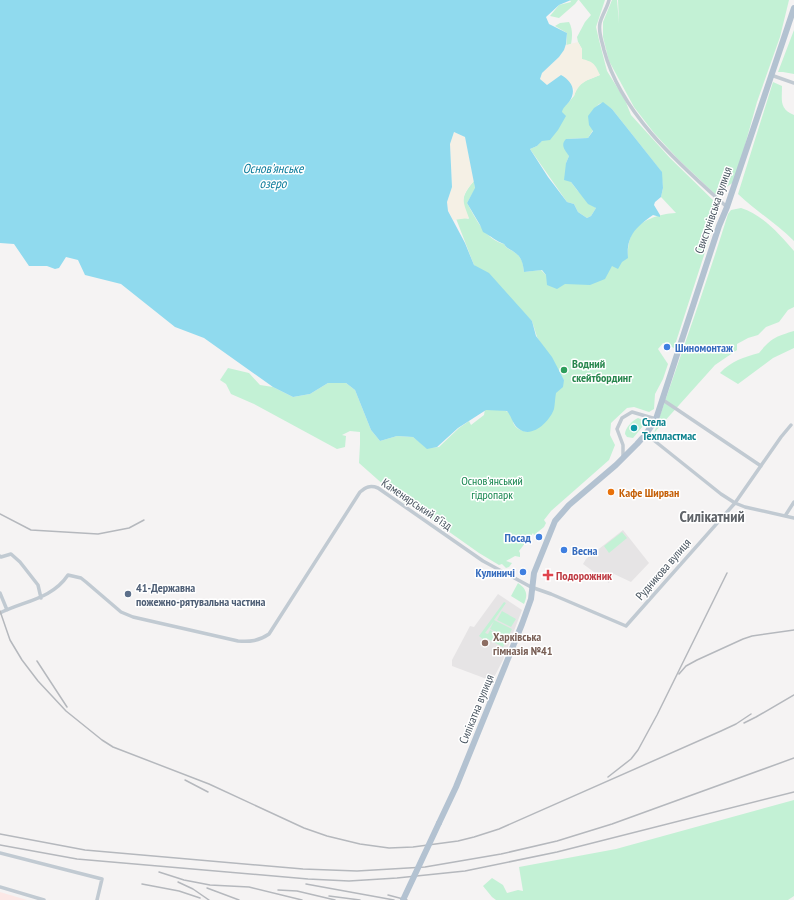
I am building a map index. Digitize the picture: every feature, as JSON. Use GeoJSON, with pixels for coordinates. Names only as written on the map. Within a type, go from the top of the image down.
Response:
{"type":"FeatureCollection","features":[{"type":"Feature","properties":{"kind":"main road","name":"Свистунівська вулиця"},"geometry":{"type":"LineString","coordinates":[[656,419],[719,226],[727,207],[794,8]]}},
{"type":"Feature","properties":{"kind":"main road","name":"Силікатна вулиця"},"geometry":{"type":"LineString","coordinates":[[403,900],[456,787],[522,624],[531,599],[531,587],[534,573],[555,521],[569,505],[623,459],[646,434],[656,419]]}},
{"type":"Feature","properties":{"kind":"street"},"geometry":{"type":"LineString","coordinates":[[609,0],[600,23],[600,34],[609,66],[624,94],[649,130],[669,154],[727,207]]}},
{"type":"Feature","properties":{"kind":"street"},"geometry":{"type":"LineString","coordinates":[[771,75],[794,83]]}},
{"type":"Feature","properties":{"kind":"street"},"geometry":{"type":"LineString","coordinates":[[663,400],[760,466]]}},
{"type":"Feature","properties":{"kind":"street"},"geometry":{"type":"LineString","coordinates":[[623,459],[623,445],[617,429],[622,418],[632,412],[656,419]]}},
{"type":"Feature","properties":{"kind":"street","name":"Рудникова вулиця"},"geometry":{"type":"LineString","coordinates":[[531,587],[626,626],[735,503],[760,466],[791,426]]}},
{"type":"Feature","properties":{"kind":"street"},"geometry":{"type":"LineString","coordinates":[[646,434],[735,503],[745,507],[794,518]]}},
{"type":"Feature","properties":{"kind":"street","name":"Каменярський в’їзд"},"geometry":{"type":"LineString","coordinates":[[41,598],[63,583],[68,575],[81,578],[121,612],[134,617],[238,642],[252,642],[262,639],[269,634],[360,492],[366,487],[372,486],[378,488],[483,561],[531,587]]}},
{"type":"Feature","properties":{"kind":"street"},"geometry":{"type":"LineString","coordinates":[[785,516],[794,502]]}},
{"type":"Feature","properties":{"kind":"street"},"geometry":{"type":"LineString","coordinates":[[0,556],[11,554],[20,562],[38,585],[41,598],[0,613]]}},
{"type":"Feature","properties":{"kind":"street"},"geometry":{"type":"LineString","coordinates":[[0,593],[4,599],[7,610]]}},
{"type":"Feature","properties":{"kind":"street"},"geometry":{"type":"LineString","coordinates":[[0,853],[102,878],[97,900]]}},
{"type":"Feature","properties":{"kind":"street"},"geometry":{"type":"LineString","coordinates":[[0,887],[44,900]]}},
{"type":"Feature","properties":{"kind":"shaded area"},"geometry":{"type":"Polygon","coordinates":[[[623,530],[649,563],[631,582],[614,574],[609,583],[583,564],[586,559],[623,530]]]}},
{"type":"Feature","properties":{"kind":"shaded area","name":"Харківська гімназія №41"},"geometry":{"type":"Polygon","coordinates":[[[498,594],[522,610],[503,660],[492,681],[452,666],[452,660],[470,626],[474,627],[498,594]]]}},
{"type":"Feature","properties":{"kind":"shaded area"},"geometry":{"type":"Polygon","coordinates":[[[0,892],[27,900],[0,900],[0,892]]]}},
{"type":"Feature","properties":{"kind":"green space"},"geometry":{"type":"Polygon","coordinates":[[[570,0],[578,0],[559,18],[550,16],[559,5],[571,2],[570,0]]]}},
{"type":"Feature","properties":{"kind":"green space","name":"Основ'янський гідропарк"},"geometry":{"type":"Polygon","coordinates":[[[579,0],[605,0],[596,27],[607,71],[625,100],[631,115],[670,158],[718,205],[718,212],[674,348],[663,343],[658,349],[668,364],[663,379],[655,394],[654,409],[649,412],[634,407],[627,408],[611,423],[610,435],[615,445],[609,460],[551,511],[544,520],[546,523],[544,527],[534,535],[533,533],[519,551],[520,557],[515,556],[506,561],[512,563],[506,568],[502,564],[499,565],[479,553],[431,519],[403,502],[359,463],[360,432],[350,431],[342,435],[346,436],[345,447],[337,449],[254,404],[231,394],[226,384],[220,380],[228,368],[249,373],[260,385],[273,387],[293,397],[310,394],[328,383],[346,383],[355,390],[371,430],[380,441],[397,436],[413,437],[427,448],[439,447],[459,428],[469,421],[471,425],[484,415],[485,409],[508,412],[517,428],[527,432],[564,380],[537,337],[532,321],[474,265],[455,216],[469,219],[463,203],[467,190],[474,181],[475,189],[467,203],[486,233],[491,238],[504,244],[507,248],[519,256],[523,263],[524,272],[541,270],[546,275],[612,266],[627,258],[630,239],[634,230],[644,222],[656,216],[676,213],[661,197],[663,188],[661,171],[612,109],[602,103],[599,104],[590,114],[593,130],[588,138],[566,139],[569,156],[566,163],[571,182],[577,190],[596,208],[591,216],[587,218],[578,212],[574,204],[567,202],[530,149],[537,146],[565,116],[561,112],[562,107],[574,96],[577,87],[585,81],[600,75],[582,59],[582,49],[577,37],[585,22],[591,15],[579,0]]]}},
{"type":"Feature","properties":{"kind":"green space"},"geometry":{"type":"Polygon","coordinates":[[[612,0],[617,0],[619,23],[618,0],[789,0],[780,37],[757,102],[735,181],[716,195],[678,159],[654,133],[634,107],[609,61],[603,37],[603,22],[612,0]]]}},
{"type":"Feature","properties":{"kind":"green space"},"geometry":{"type":"Polygon","coordinates":[[[569,22],[572,29],[572,40],[569,52],[566,52],[567,33],[555,26],[560,23],[569,22]]]}},
{"type":"Feature","properties":{"kind":"green space"},"geometry":{"type":"Polygon","coordinates":[[[794,30],[794,74],[778,72],[794,30]]]}},
{"type":"Feature","properties":{"kind":"green space"},"geometry":{"type":"Polygon","coordinates":[[[773,82],[782,86],[782,104],[789,113],[794,115],[794,241],[738,194],[773,82]]]}},
{"type":"Feature","properties":{"kind":"green space"},"geometry":{"type":"Polygon","coordinates":[[[741,208],[763,220],[794,251],[794,307],[788,310],[779,322],[766,327],[758,335],[737,344],[737,350],[715,365],[654,433],[728,214],[731,210],[741,208]]]}},
{"type":"Feature","properties":{"kind":"green space"},"geometry":{"type":"Polygon","coordinates":[[[794,331],[794,348],[773,358],[738,384],[720,373],[729,365],[738,360],[759,353],[775,338],[794,331]]]}},
{"type":"Feature","properties":{"kind":"green space"},"geometry":{"type":"Polygon","coordinates":[[[638,418],[643,420],[643,426],[633,438],[627,437],[625,434],[626,429],[638,418]]]}},
{"type":"Feature","properties":{"kind":"green space"},"geometry":{"type":"Polygon","coordinates":[[[622,532],[627,538],[609,553],[604,546],[622,532]]]}},
{"type":"Feature","properties":{"kind":"green space"},"geometry":{"type":"Polygon","coordinates":[[[518,583],[526,592],[524,604],[511,596],[518,583]]]}},
{"type":"Feature","properties":{"kind":"green space"},"geometry":{"type":"Polygon","coordinates":[[[504,602],[506,603],[494,620],[512,629],[508,637],[490,629],[494,621],[485,633],[488,634],[490,630],[507,639],[503,647],[486,638],[484,640],[479,636],[504,602]]]}},
{"type":"Feature","properties":{"kind":"green space"},"geometry":{"type":"Polygon","coordinates":[[[502,611],[516,619],[511,627],[497,620],[502,611]]]}},
{"type":"Feature","properties":{"kind":"green space"},"geometry":{"type":"Polygon","coordinates":[[[794,800],[794,896],[788,900],[496,900],[483,886],[492,878],[503,885],[507,893],[518,890],[523,891],[519,867],[616,849],[794,800]]]}},
{"type":"Feature","properties":{"kind":"sand"},"geometry":{"type":"Polygon","coordinates":[[[578,42],[582,49],[582,59],[594,64],[600,75],[581,84],[574,96],[574,89],[554,80],[547,85],[540,80],[542,73],[559,57],[566,45],[578,42]]]}},
{"type":"Feature","properties":{"kind":"sand"},"geometry":{"type":"Polygon","coordinates":[[[454,132],[465,137],[474,181],[464,195],[464,202],[469,218],[453,220],[448,210],[447,202],[452,187],[450,144],[454,132]]]}},
{"type":"Feature","properties":{"kind":"water","name":"Основ'янське озеро"},"geometry":{"type":"Polygon","coordinates":[[[0,0],[571,0],[559,5],[546,17],[549,24],[567,33],[566,44],[559,57],[542,73],[540,79],[547,85],[561,75],[570,83],[573,94],[569,102],[562,110],[566,116],[558,130],[550,140],[542,141],[537,146],[530,149],[548,177],[567,202],[574,204],[578,212],[587,218],[591,216],[596,208],[588,204],[571,182],[564,180],[566,163],[569,156],[563,143],[566,139],[588,138],[593,131],[589,125],[588,116],[594,108],[603,102],[612,109],[662,172],[663,188],[661,197],[655,202],[654,205],[660,217],[653,215],[637,228],[633,233],[629,244],[628,258],[622,262],[618,269],[612,266],[605,279],[590,285],[565,284],[557,289],[547,285],[546,275],[542,270],[524,272],[522,261],[517,254],[507,248],[504,244],[483,232],[467,203],[475,188],[465,137],[454,132],[450,144],[452,187],[447,202],[448,211],[465,243],[474,265],[489,273],[532,321],[536,336],[552,357],[564,380],[563,387],[556,393],[554,409],[549,419],[540,427],[529,432],[524,432],[519,429],[507,411],[486,410],[458,428],[437,447],[427,449],[413,437],[397,436],[380,441],[371,430],[355,390],[346,383],[328,383],[310,394],[293,397],[273,387],[204,338],[175,327],[121,284],[85,275],[78,260],[66,257],[59,268],[55,269],[47,266],[29,266],[14,244],[0,243],[0,0]]]}},
{"type":"Feature","properties":{"kind":"railway"},"geometry":{"type":"LineString","coordinates":[[0,514],[31,530],[98,534],[129,528],[144,520]]}},
{"type":"Feature","properties":{"kind":"railway"},"geometry":{"type":"LineString","coordinates":[[608,777],[631,759],[638,750],[657,715],[727,573]]}},
{"type":"Feature","properties":{"kind":"railway"},"geometry":{"type":"LineString","coordinates":[[0,611],[10,640],[22,660],[38,681],[66,711],[113,747],[209,784],[304,828],[327,836],[360,844],[389,848],[413,847],[458,841],[499,829],[721,731],[736,724],[751,714]]}},
{"type":"Feature","properties":{"kind":"railway"},"geometry":{"type":"LineString","coordinates":[[679,674],[686,666],[743,639],[752,636],[794,630]]}},
{"type":"Feature","properties":{"kind":"railway"},"geometry":{"type":"LineString","coordinates":[[37,661],[67,707]]}},
{"type":"Feature","properties":{"kind":"railway"},"geometry":{"type":"LineString","coordinates":[[744,723],[794,695]]}},
{"type":"Feature","properties":{"kind":"railway"},"geometry":{"type":"LineString","coordinates":[[0,834],[85,850],[303,869],[357,871],[425,867],[501,854],[557,841],[612,824],[794,758]]}},
{"type":"Feature","properties":{"kind":"railway"},"geometry":{"type":"LineString","coordinates":[[185,780],[208,792]]}},
{"type":"Feature","properties":{"kind":"railway"},"geometry":{"type":"LineString","coordinates":[[0,845],[77,859],[308,879],[349,881],[397,878],[465,871],[557,852],[794,792]]}},
{"type":"Feature","properties":{"kind":"railway"},"geometry":{"type":"LineString","coordinates":[[159,872],[184,880],[210,885],[249,887],[302,900]]}},
{"type":"Feature","properties":{"kind":"railway"},"geometry":{"type":"LineString","coordinates":[[178,882],[193,889],[209,900]]}},
{"type":"Feature","properties":{"kind":"railway"},"geometry":{"type":"LineString","coordinates":[[142,884],[179,891],[200,898]]}},
{"type":"Feature","properties":{"kind":"railway"},"geometry":{"type":"LineString","coordinates":[[306,884],[394,900]]}},
{"type":"Feature","properties":{"kind":"railway"},"geometry":{"type":"LineString","coordinates":[[207,888],[239,900]]}},
{"type":"Feature","properties":{"kind":"railway"},"geometry":{"type":"LineString","coordinates":[[278,890],[297,891],[335,900]]}},
{"type":"Feature","properties":{"kind":"railway"},"geometry":{"type":"LineString","coordinates":[[388,895],[407,900]]}},
{"type":"Feature","properties":{"kind":"railway"},"geometry":{"type":"LineString","coordinates":[[329,896],[360,900]]}},
{"type":"Feature","properties":{"kind":"place","name":"Шиномонтаж"},"geometry":{"type":"Point","coordinates":[667,347]}},
{"type":"Feature","properties":{"kind":"place","name":"Водний скейтбординг"},"geometry":{"type":"Point","coordinates":[564,370]}},
{"type":"Feature","properties":{"kind":"place","name":"Стела Техпластмас"},"geometry":{"type":"Point","coordinates":[634,428]}},
{"type":"Feature","properties":{"kind":"place","name":"Кафе Ширван"},"geometry":{"type":"Point","coordinates":[611,492]}},
{"type":"Feature","properties":{"kind":"place","name":"Посад"},"geometry":{"type":"Point","coordinates":[539,537]}},
{"type":"Feature","properties":{"kind":"place","name":"Весна"},"geometry":{"type":"Point","coordinates":[564,550]}},
{"type":"Feature","properties":{"kind":"place","name":"Кулиничі"},"geometry":{"type":"Point","coordinates":[523,572]}},
{"type":"Feature","properties":{"kind":"place","name":"Подорожник"},"geometry":{"type":"Point","coordinates":[548,575]}},
{"type":"Feature","properties":{"kind":"place","name":"41-Державна пожежно-рятувальна частина"},"geometry":{"type":"Point","coordinates":[128,594]}},
{"type":"Feature","properties":{"kind":"place","name":"Харківська гімназія №41"},"geometry":{"type":"Point","coordinates":[485,643]}},
{"type":"Feature","properties":{"kind":"district","name":"Силікатний"},"geometry":{"type":"Point","coordinates":[712,516]}}]}
